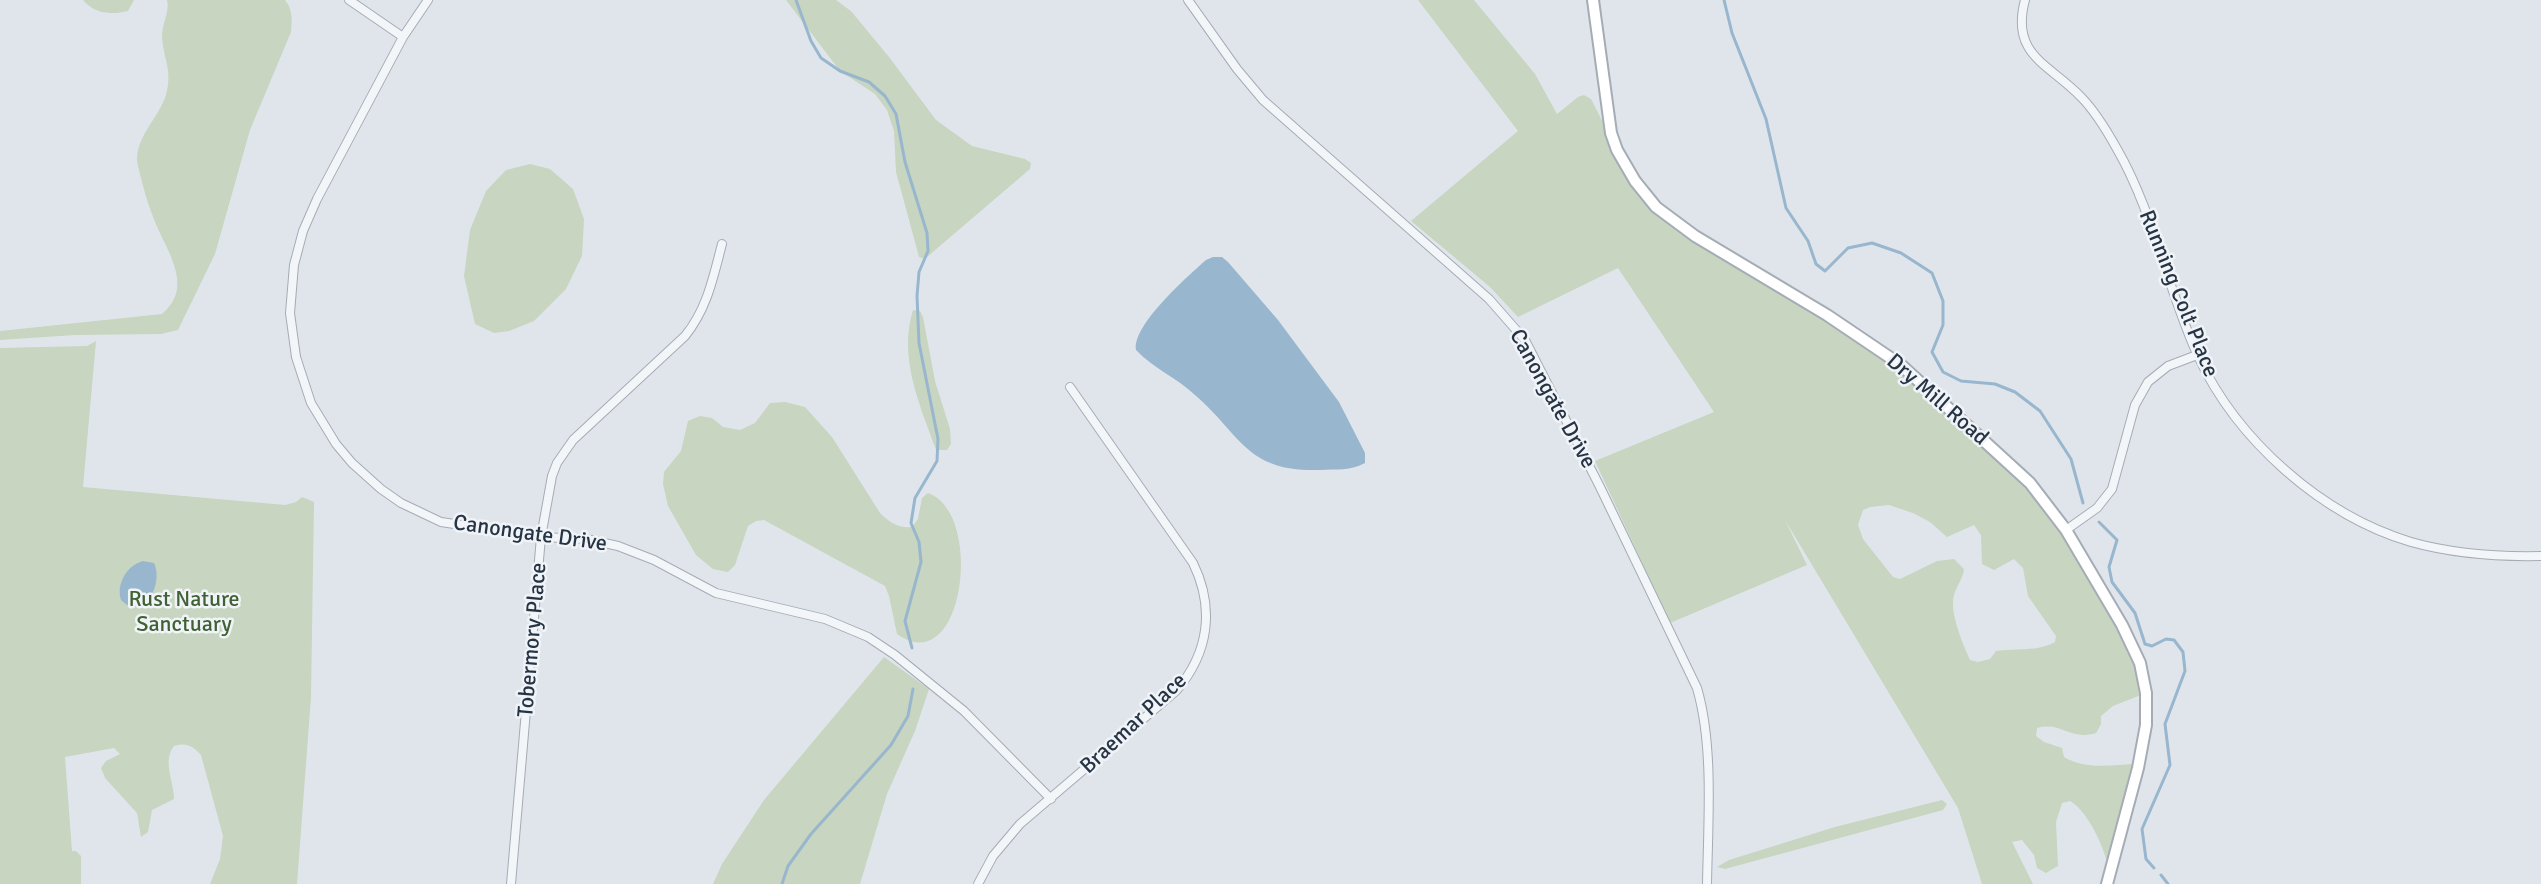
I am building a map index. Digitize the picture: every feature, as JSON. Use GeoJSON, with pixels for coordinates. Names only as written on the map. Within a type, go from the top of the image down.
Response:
{"type":"FeatureCollection","features":[{"type":"Feature","properties":{"kind":"street"},"geometry":{"type":"LineString","coordinates":[[349,0],[403,37]]}},
{"type":"Feature","properties":{"kind":"street","name":"Canongate Drive"},"geometry":{"type":"LineString","coordinates":[[428,0],[403,37],[317,199],[299,242],[291,289],[292,333],[297,361],[311,403],[322,424],[352,463],[381,489],[401,503],[441,522],[541,537],[586,539],[618,546],[654,560],[716,593],[825,619],[868,637],[895,655],[964,711],[1051,799]]}},
{"type":"Feature","properties":{"kind":"street","name":"Canongate Drive"},"geometry":{"type":"LineString","coordinates":[[1188,0],[1237,69],[1276,113],[1489,300],[1525,340],[1692,675],[1704,715],[1707,742],[1707,884]]}},
{"type":"Feature","properties":{"kind":"street","name":"Dry Mill Road"},"geometry":{"type":"LineString","coordinates":[[1593,0],[1611,133],[1617,150],[1635,181],[1656,207],[1695,236],[1827,315],[1901,365],[2030,483],[2066,530],[2122,625],[2140,663],[2146,693],[2145,725],[2138,768],[2107,884]]}},
{"type":"Feature","properties":{"kind":"street","name":"Running Colt Place"},"geometry":{"type":"LineString","coordinates":[[2025,0],[2021,20],[2026,42],[2035,59],[2081,97],[2097,116],[2124,162],[2197,355],[2225,404],[2258,442],[2309,488],[2334,506],[2409,541],[2439,549],[2500,556],[2541,556]]}},
{"type":"Feature","properties":{"kind":"street","name":"Tobermory Place"},"geometry":{"type":"LineString","coordinates":[[511,884],[541,537],[552,476],[565,450],[579,433],[685,336],[694,325],[708,298],[722,244]]}},
{"type":"Feature","properties":{"kind":"street"},"geometry":{"type":"LineString","coordinates":[[2066,530],[2097,508],[2112,489],[2134,405],[2148,382],[2168,366],[2197,355]]}},
{"type":"Feature","properties":{"kind":"street","name":"Braemar Place"},"geometry":{"type":"LineString","coordinates":[[978,884],[993,856],[1010,834],[1176,691],[1189,675],[1200,654],[1207,624],[1204,591],[1193,563],[1070,387]]}},
{"type":"Feature","properties":{"kind":"green space"},"geometry":{"type":"Polygon","coordinates":[[[83,0],[134,0],[128,11],[110,13],[98,11],[83,0]]]}},
{"type":"Feature","properties":{"kind":"green space"},"geometry":{"type":"Polygon","coordinates":[[[167,0],[285,0],[291,11],[292,19],[291,32],[250,130],[215,254],[178,330],[161,334],[75,335],[0,340],[0,331],[162,314],[172,303],[177,291],[177,278],[148,202],[137,156],[142,138],[163,104],[168,86],[162,36],[167,0]]]}},
{"type":"Feature","properties":{"kind":"green space"},"geometry":{"type":"Polygon","coordinates":[[[786,0],[836,0],[851,11],[936,120],[972,146],[1025,159],[1031,163],[1030,169],[925,259],[919,257],[896,172],[894,131],[887,110],[875,94],[840,71],[786,0]]]}},
{"type":"Feature","properties":{"kind":"green space"},"geometry":{"type":"Polygon","coordinates":[[[1418,0],[1474,0],[1535,74],[1557,114],[1578,97],[1584,95],[1591,99],[1617,150],[1656,207],[1901,365],[2030,483],[2122,625],[2146,693],[2113,706],[2101,716],[2101,724],[2096,733],[2079,735],[2053,727],[2037,728],[2036,736],[2044,742],[2062,748],[2064,757],[2073,761],[2100,766],[2139,764],[2110,873],[2096,833],[2084,814],[2070,801],[2062,803],[2056,822],[2058,866],[2046,873],[2037,868],[2034,855],[2022,840],[2012,842],[2033,884],[1982,884],[1958,808],[1785,520],[1807,565],[1670,623],[1595,461],[1714,412],[1618,268],[1518,317],[1490,287],[1411,221],[1518,131],[1418,0]],[[1889,505],[1870,507],[1863,510],[1858,525],[1863,539],[1893,577],[1900,579],[1937,561],[1954,559],[1964,569],[1954,595],[1953,610],[1957,628],[1970,660],[1978,662],[1990,659],[1996,651],[2034,648],[2055,642],[2056,636],[2028,596],[2023,568],[2014,559],[1994,570],[1982,564],[1981,535],[1974,525],[1947,537],[1930,522],[1913,513],[1889,505]]]}},
{"type":"Feature","properties":{"kind":"green space"},"geometry":{"type":"Polygon","coordinates":[[[530,164],[550,169],[573,189],[584,219],[582,256],[566,289],[534,321],[509,331],[494,333],[475,324],[464,276],[470,230],[486,191],[506,170],[530,164]]]}},
{"type":"Feature","properties":{"kind":"green space"},"geometry":{"type":"Polygon","coordinates":[[[913,310],[920,311],[923,317],[935,381],[950,429],[951,444],[947,450],[936,450],[913,381],[908,346],[913,310]]]}},
{"type":"Feature","properties":{"kind":"green space","name":"Rust Nature Sanctuary"},"geometry":{"type":"Polygon","coordinates":[[[96,341],[83,487],[285,505],[296,502],[302,497],[314,502],[311,697],[297,884],[210,884],[220,859],[223,836],[201,755],[192,747],[182,744],[174,746],[169,758],[174,799],[152,810],[148,832],[141,837],[137,813],[105,778],[101,768],[106,761],[120,754],[114,748],[65,757],[72,851],[76,851],[81,856],[81,884],[0,884],[0,348],[87,346],[96,341]]]}},
{"type":"Feature","properties":{"kind":"green space"},"geometry":{"type":"Polygon","coordinates":[[[785,402],[805,407],[832,437],[880,513],[891,522],[902,527],[912,527],[918,519],[922,498],[928,493],[946,507],[957,530],[961,559],[959,589],[951,616],[938,635],[920,643],[897,634],[885,586],[764,520],[756,521],[748,526],[735,565],[728,572],[713,569],[696,555],[668,506],[663,484],[664,472],[681,451],[688,421],[700,416],[712,418],[723,427],[740,430],[755,423],[770,403],[785,402]]]}},
{"type":"Feature","properties":{"kind":"green space"},"geometry":{"type":"Polygon","coordinates":[[[884,657],[929,689],[915,731],[887,794],[860,884],[713,884],[722,864],[764,800],[884,657]]]}},
{"type":"Feature","properties":{"kind":"green space"},"geometry":{"type":"Polygon","coordinates":[[[1942,800],[1947,804],[1943,810],[1725,869],[1717,867],[1729,860],[1835,827],[1942,800]]]}},
{"type":"Feature","properties":{"kind":"water"},"geometry":{"type":"Polygon","coordinates":[[[1222,257],[1228,262],[1278,320],[1339,402],[1365,453],[1365,463],[1343,469],[1295,469],[1276,465],[1261,458],[1236,438],[1195,395],[1136,350],[1137,340],[1152,315],[1187,277],[1206,260],[1222,257]]]}},
{"type":"Feature","properties":{"kind":"water"},"geometry":{"type":"Polygon","coordinates":[[[143,561],[154,563],[156,567],[155,588],[150,597],[144,601],[127,605],[121,600],[120,594],[124,576],[137,563],[143,561]]]}},
{"type":"Feature","properties":{"kind":"waterway"},"geometry":{"type":"LineString","coordinates":[[796,0],[811,41],[821,58],[840,71],[869,82],[885,96],[896,114],[905,162],[927,233],[928,251],[919,272],[917,296],[919,343],[938,439],[937,461],[915,498],[911,523],[919,542],[921,562],[905,621],[912,648]]}},
{"type":"Feature","properties":{"kind":"waterway"},"geometry":{"type":"LineString","coordinates":[[1724,0],[1732,33],[1766,119],[1786,208],[1808,241],[1816,264],[1825,271],[1848,248],[1872,243],[1901,253],[1932,273],[1943,301],[1943,325],[1932,352],[1943,372],[1961,381],[1995,384],[2015,392],[2040,411],[2071,459],[2083,503]]}},
{"type":"Feature","properties":{"kind":"waterway"},"geometry":{"type":"LineString","coordinates":[[2099,522],[2117,540],[2109,567],[2112,582],[2135,613],[2145,644],[2152,646],[2166,639],[2174,640],[2183,652],[2185,671],[2165,724],[2170,765],[2142,829],[2146,859],[2154,868]]}},
{"type":"Feature","properties":{"kind":"waterway"},"geometry":{"type":"LineString","coordinates":[[782,884],[788,866],[811,834],[891,745],[908,716],[913,689]]}},
{"type":"Feature","properties":{"kind":"waterway"},"geometry":{"type":"LineString","coordinates":[[2161,875],[2168,884]]}}]}
